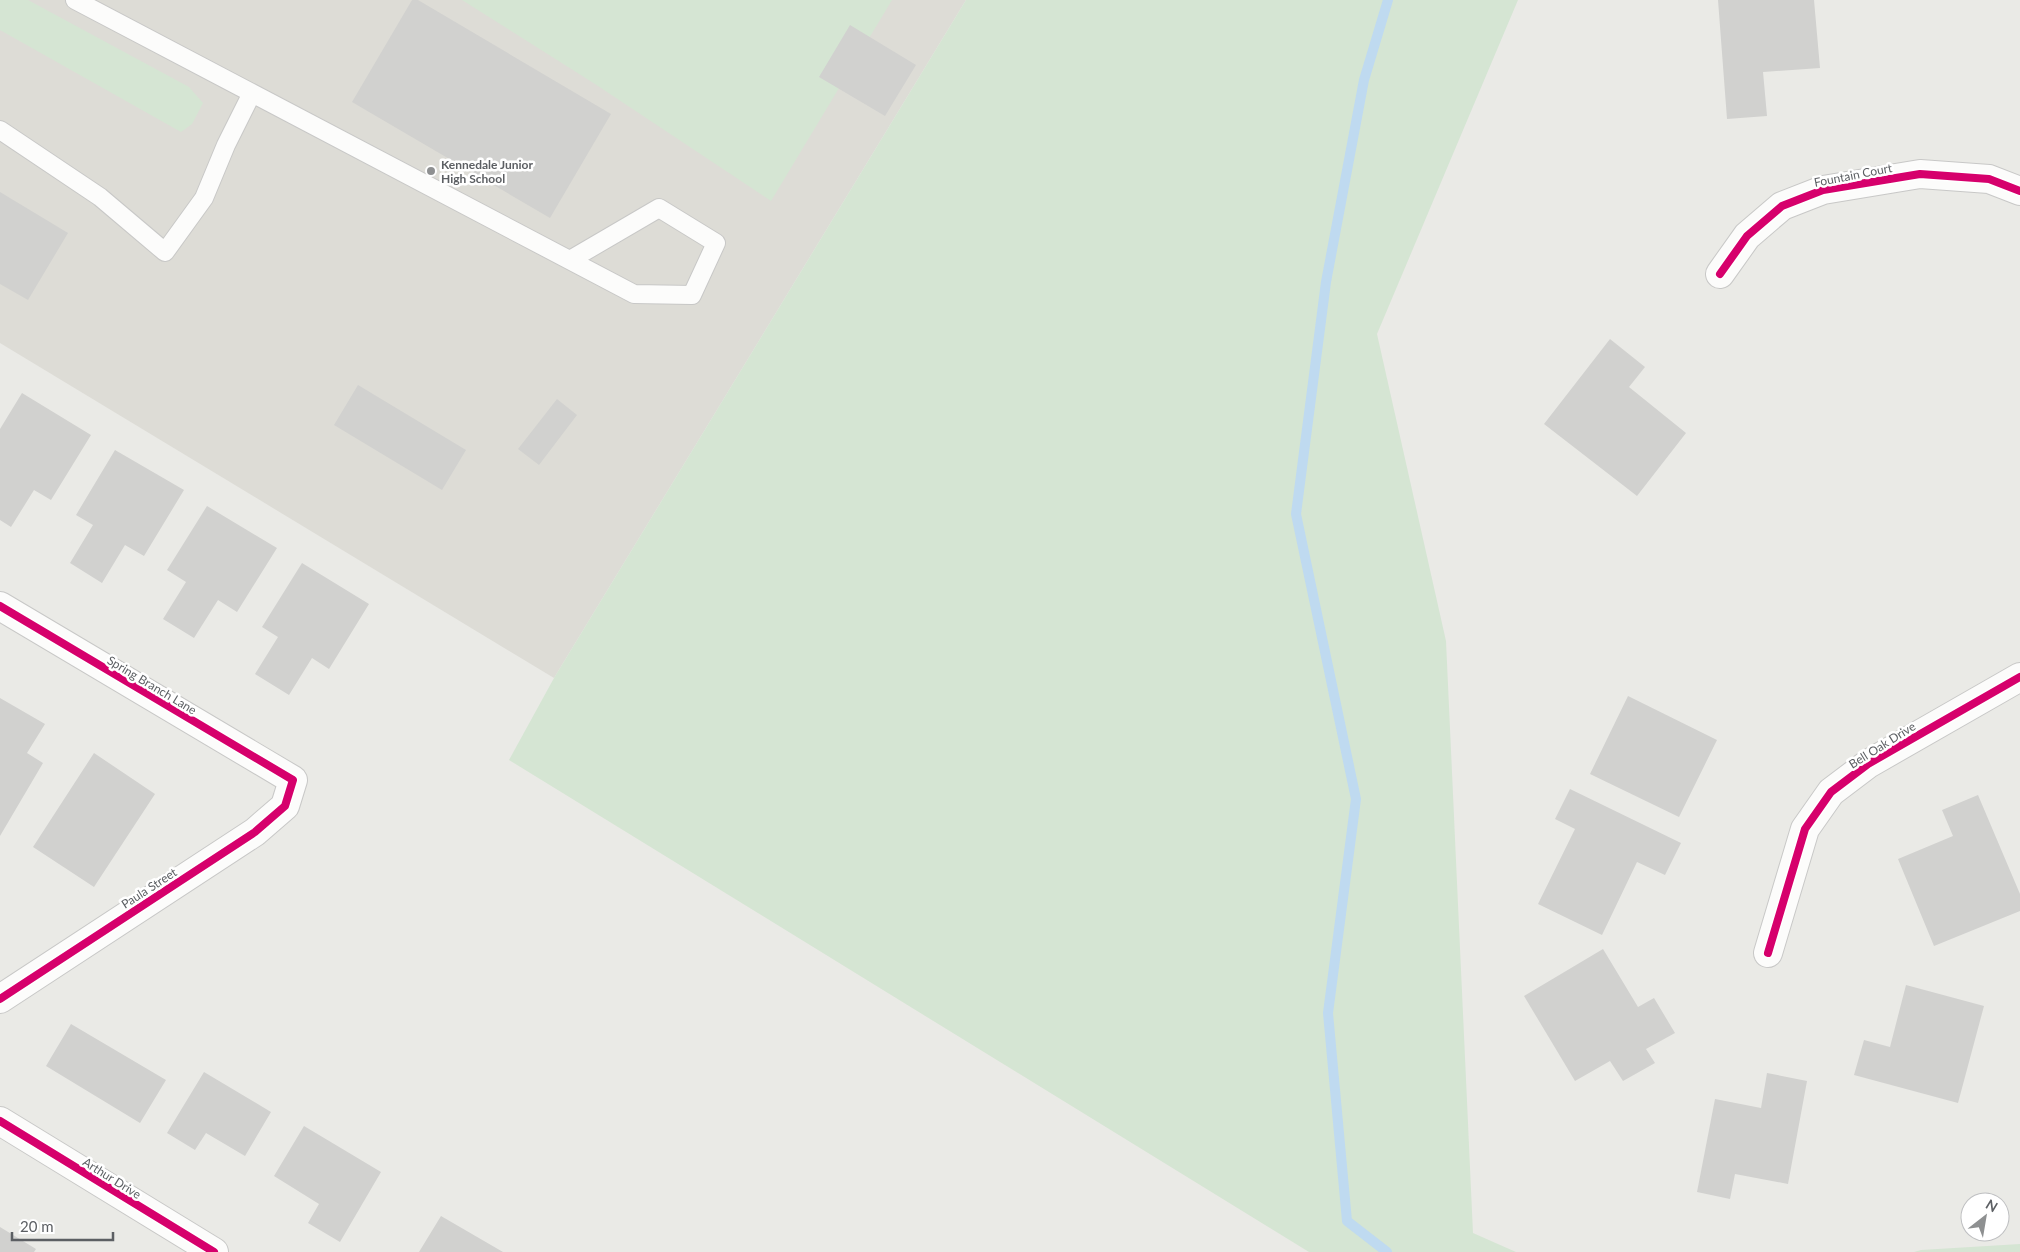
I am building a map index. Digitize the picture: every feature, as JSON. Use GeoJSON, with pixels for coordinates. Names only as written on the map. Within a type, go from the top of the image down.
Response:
{"type":"FeatureCollection","features":[{"type":"Feature","properties":{"kind":"street","name":"Fountain Court"},"geometry":{"type":"LineString","coordinates":[[1720,274],[1747,236],[1782,206],[1823,190],[1920,174],[1989,179],[2020,192]]}},
{"type":"Feature","properties":{"kind":"street","name":"Spring Branch Lane"},"geometry":{"type":"LineString","coordinates":[[0,606],[292,780]]}},
{"type":"Feature","properties":{"kind":"street","name":"Bell Oak Drive"},"geometry":{"type":"LineString","coordinates":[[1768,953],[1806,829],[1832,792],[1868,764],[2019,680]]}},
{"type":"Feature","properties":{"kind":"street","name":"Paula Street"},"geometry":{"type":"LineString","coordinates":[[0,999],[255,832],[285,806],[292,780]]}},
{"type":"Feature","properties":{"kind":"street","name":"Arthur Drive"},"geometry":{"type":"LineString","coordinates":[[0,1121],[214,1252]]}},
{"type":"Feature","properties":{"kind":"lane"},"geometry":{"type":"LineString","coordinates":[[75,0],[634,294],[692,295],[716,243],[659,208],[570,260]]}},
{"type":"Feature","properties":{"kind":"lane"},"geometry":{"type":"LineString","coordinates":[[0,130],[100,197],[165,252],[204,198],[226,145],[252,93]]}},
{"type":"Feature","properties":{"kind":"shaded area","name":"Kennedale Junior High School"},"geometry":{"type":"Polygon","coordinates":[[[0,0],[966,0],[554,678],[0,343],[0,0]]]}},
{"type":"Feature","properties":{"kind":"green space"},"geometry":{"type":"Polygon","coordinates":[[[0,0],[28,0],[189,87],[203,103],[192,124],[181,132],[0,30],[0,0]]]}},
{"type":"Feature","properties":{"kind":"green space"},"geometry":{"type":"Polygon","coordinates":[[[462,0],[892,0],[771,201],[595,84],[462,0]]]}},
{"type":"Feature","properties":{"kind":"green space"},"geometry":{"type":"Polygon","coordinates":[[[966,0],[1518,0],[1377,334],[1446,641],[1473,1233],[1516,1252],[1309,1252],[509,760],[554,678],[966,0]]]}},
{"type":"Feature","properties":{"kind":"green space"},"geometry":{"type":"Polygon","coordinates":[[[2020,1244],[2020,1252],[1914,1252],[1921,1250],[2020,1244]]]}},
{"type":"Feature","properties":{"kind":"building"},"geometry":{"type":"Polygon","coordinates":[[[412,0],[418,0],[611,114],[550,218],[352,102],[412,0]]]}},
{"type":"Feature","properties":{"kind":"building"},"geometry":{"type":"Polygon","coordinates":[[[1718,0],[1814,0],[1820,68],[1763,72],[1767,116],[1727,119],[1718,0]]]}},
{"type":"Feature","properties":{"kind":"building"},"geometry":{"type":"Polygon","coordinates":[[[850,25],[916,65],[885,116],[819,77],[850,25]]]}},
{"type":"Feature","properties":{"kind":"building"},"geometry":{"type":"Polygon","coordinates":[[[0,192],[68,233],[28,300],[0,284],[0,192]]]}},
{"type":"Feature","properties":{"kind":"building"},"geometry":{"type":"Polygon","coordinates":[[[1610,339],[1645,367],[1629,387],[1686,433],[1637,496],[1544,424],[1610,339]]]}},
{"type":"Feature","properties":{"kind":"building"},"geometry":{"type":"Polygon","coordinates":[[[358,385],[466,450],[442,490],[334,425],[358,385]]]}},
{"type":"Feature","properties":{"kind":"building"},"geometry":{"type":"Polygon","coordinates":[[[22,393],[91,435],[51,500],[34,490],[11,527],[0,520],[0,429],[22,393]]]}},
{"type":"Feature","properties":{"kind":"building"},"geometry":{"type":"Polygon","coordinates":[[[557,399],[577,415],[539,465],[518,449],[557,399]]]}},
{"type":"Feature","properties":{"kind":"building"},"geometry":{"type":"Polygon","coordinates":[[[115,450],[184,490],[144,556],[125,545],[102,583],[70,563],[93,525],[76,515],[115,450]]]}},
{"type":"Feature","properties":{"kind":"building"},"geometry":{"type":"Polygon","coordinates":[[[207,506],[277,548],[237,612],[218,600],[194,638],[163,619],[186,582],[167,570],[207,506]]]}},
{"type":"Feature","properties":{"kind":"building"},"geometry":{"type":"Polygon","coordinates":[[[302,563],[369,604],[329,669],[312,658],[289,695],[255,674],[278,637],[262,627],[302,563]]]}},
{"type":"Feature","properties":{"kind":"building"},"geometry":{"type":"Polygon","coordinates":[[[1628,696],[1717,740],[1679,817],[1590,774],[1628,696]]]}},
{"type":"Feature","properties":{"kind":"building"},"geometry":{"type":"Polygon","coordinates":[[[0,698],[45,724],[27,753],[43,763],[0,836],[0,698]]]}},
{"type":"Feature","properties":{"kind":"building"},"geometry":{"type":"Polygon","coordinates":[[[94,753],[155,794],[94,887],[33,847],[94,753]]]}},
{"type":"Feature","properties":{"kind":"building"},"geometry":{"type":"Polygon","coordinates":[[[1570,789],[1681,843],[1665,875],[1637,862],[1602,935],[1538,904],[1575,829],[1555,819],[1570,789]]]}},
{"type":"Feature","properties":{"kind":"building"},"geometry":{"type":"Polygon","coordinates":[[[1978,795],[2020,894],[2020,911],[1934,946],[1898,859],[1953,836],[1942,810],[1978,795]]]}},
{"type":"Feature","properties":{"kind":"building"},"geometry":{"type":"Polygon","coordinates":[[[1603,949],[1638,1007],[1654,998],[1675,1033],[1646,1049],[1655,1063],[1623,1081],[1610,1061],[1575,1081],[1524,996],[1603,949]]]}},
{"type":"Feature","properties":{"kind":"building"},"geometry":{"type":"Polygon","coordinates":[[[1906,985],[1984,1006],[1958,1103],[1854,1075],[1864,1040],[1890,1047],[1906,985]]]}},
{"type":"Feature","properties":{"kind":"building"},"geometry":{"type":"Polygon","coordinates":[[[71,1024],[166,1080],[140,1123],[46,1066],[71,1024]]]}},
{"type":"Feature","properties":{"kind":"building"},"geometry":{"type":"Polygon","coordinates":[[[204,1072],[271,1112],[245,1156],[206,1133],[195,1150],[167,1133],[204,1072]]]}},
{"type":"Feature","properties":{"kind":"building"},"geometry":{"type":"Polygon","coordinates":[[[1767,1073],[1807,1081],[1788,1184],[1735,1174],[1730,1199],[1697,1192],[1715,1099],[1761,1108],[1767,1073]]]}},
{"type":"Feature","properties":{"kind":"building"},"geometry":{"type":"Polygon","coordinates":[[[304,1126],[381,1172],[340,1242],[308,1223],[319,1204],[274,1176],[304,1126]]]}},
{"type":"Feature","properties":{"kind":"building"},"geometry":{"type":"Polygon","coordinates":[[[441,1216],[503,1252],[419,1252],[441,1216]]]}},
{"type":"Feature","properties":{"kind":"building"},"geometry":{"type":"Polygon","coordinates":[[[0,1227],[36,1249],[34,1252],[0,1252],[0,1227]]]}},
{"type":"Feature","properties":{"kind":"waterway"},"geometry":{"type":"LineString","coordinates":[[1387,1252],[1347,1221],[1328,1013],[1356,799],[1296,514],[1326,282],[1364,80],[1388,0]]}},
{"type":"Feature","properties":{"kind":"cycle path"},"geometry":{"type":"LineString","coordinates":[[1720,274],[1747,236],[1782,206],[1823,190],[1920,174],[1989,179],[2020,191]]}},
{"type":"Feature","properties":{"kind":"cycle path"},"geometry":{"type":"LineString","coordinates":[[0,606],[293,780],[285,806],[255,832],[0,999]]}},
{"type":"Feature","properties":{"kind":"cycle path"},"geometry":{"type":"LineString","coordinates":[[1768,953],[1805,829],[1831,792],[1868,764],[2020,677]]}},
{"type":"Feature","properties":{"kind":"cycle path"},"geometry":{"type":"LineString","coordinates":[[0,1121],[214,1252]]}},
{"type":"Feature","properties":{"kind":"place","name":"Kennedale Junior High School"},"geometry":{"type":"Point","coordinates":[431,171]}}]}
